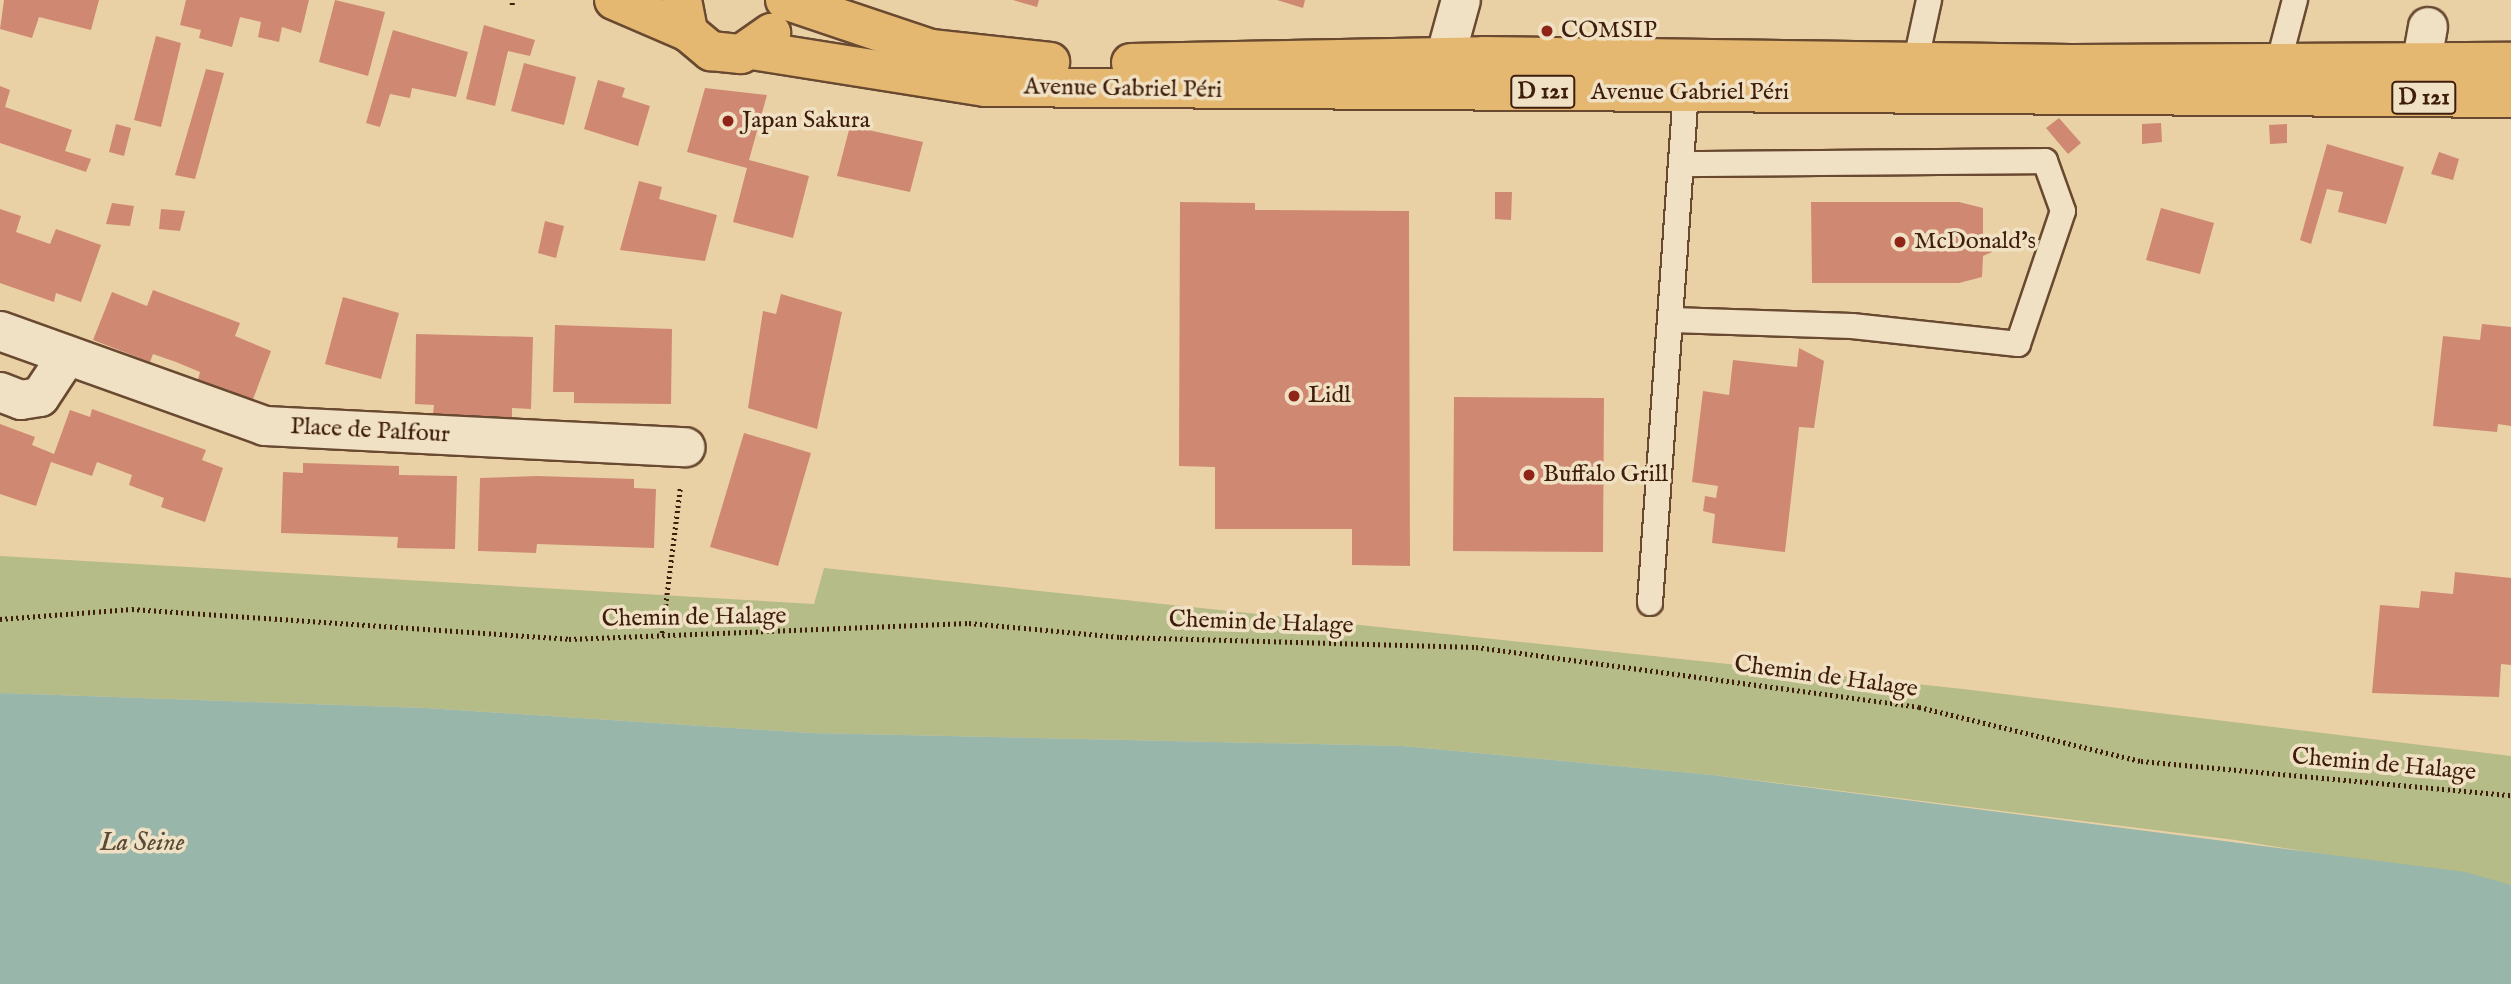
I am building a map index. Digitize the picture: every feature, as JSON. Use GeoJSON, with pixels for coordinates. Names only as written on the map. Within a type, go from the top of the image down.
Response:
{"type":"FeatureCollection","features":[{"type":"Feature","properties":{"kind":"main road","name":"Avenue Gabriel Péri"},"geometry":{"type":"LineString","coordinates":[[614,0],[685,16],[724,54],[752,50],[985,87],[1439,75]]}},
{"type":"Feature","properties":{"kind":"main road"},"geometry":{"type":"LineString","coordinates":[[752,50],[775,26],[779,0]]}},
{"type":"Feature","properties":{"kind":"main road","name":"Avenue Gabriel Péri"},"geometry":{"type":"LineString","coordinates":[[785,0],[931,50],[1007,61],[1439,75],[2274,79],[2346,60],[2426,44]]}},
{"type":"Feature","properties":{"kind":"main road","name":"D 121"},"geometry":{"type":"LineString","coordinates":[[2426,44],[2511,62]]}},
{"type":"Feature","properties":{"kind":"main road","name":"Avenue Gabriel Péri"},"geometry":{"type":"LineString","coordinates":[[2274,79],[2337,98],[2415,98]]}},
{"type":"Feature","properties":{"kind":"main road","name":"D 121"},"geometry":{"type":"LineString","coordinates":[[2415,98],[2511,98]]}},
{"type":"Feature","properties":{"kind":"street"},"geometry":{"type":"LineString","coordinates":[[1439,75],[1461,0]]}},
{"type":"Feature","properties":{"kind":"street"},"geometry":{"type":"LineString","coordinates":[[2415,98],[2426,44]]}},
{"type":"Feature","properties":{"kind":"street","name":"Place de Palfour"},"geometry":{"type":"LineString","coordinates":[[0,331],[265,426],[685,447]]}},
{"type":"Feature","properties":{"kind":"street"},"geometry":{"type":"LineString","coordinates":[[0,393],[21,400],[40,397],[67,356]]}},
{"type":"Feature","properties":{"kind":"lane"},"geometry":{"type":"LineString","coordinates":[[1913,78],[1929,0]]}},
{"type":"Feature","properties":{"kind":"lane"},"geometry":{"type":"LineString","coordinates":[[2274,79],[2295,0]]}},
{"type":"Feature","properties":{"kind":"lane"},"geometry":{"type":"LineString","coordinates":[[1650,603],[1684,164],[1687,77]]}},
{"type":"Feature","properties":{"kind":"lane"},"geometry":{"type":"LineString","coordinates":[[1672,320],[1852,327],[2018,344],[2063,211],[2045,161],[1684,164]]}},
{"type":"Feature","properties":{"kind":"path"},"geometry":{"type":"LineString","coordinates":[[662,633],[685,447]]}},
{"type":"Feature","properties":{"kind":"path","name":"Chemin de Halage"},"geometry":{"type":"LineString","coordinates":[[0,619],[132,609],[569,639],[662,633],[800,634],[969,623],[1120,637],[1476,647],[1919,707],[2141,761],[2511,795]]}},
{"type":"Feature","properties":{"kind":"green space"},"geometry":{"type":"Polygon","coordinates":[[[0,556],[814,604],[824,568],[1963,689],[2511,756],[2511,885],[2235,840],[1713,775],[1403,746],[810,733],[427,708],[0,693],[0,556]]]}},
{"type":"Feature","properties":{"kind":"water","name":"La Seine"},"geometry":{"type":"Polygon","coordinates":[[[0,693],[427,708],[810,733],[1403,746],[1713,775],[2465,872],[2511,885],[2511,984],[0,984],[0,693]]]}},
{"type":"Feature","properties":{"kind":"building"},"geometry":{"type":"Polygon","coordinates":[[[4,0],[99,0],[91,30],[39,17],[32,38],[0,29],[4,0]]]}},
{"type":"Feature","properties":{"kind":"building"},"geometry":{"type":"Polygon","coordinates":[[[186,0],[309,0],[301,33],[282,27],[279,42],[258,37],[261,22],[240,17],[232,47],[199,38],[201,30],[180,25],[186,0]]]}},
{"type":"Feature","properties":{"kind":"building"},"geometry":{"type":"Polygon","coordinates":[[[335,0],[385,12],[368,76],[319,62],[335,0]]]}},
{"type":"Feature","properties":{"kind":"building"},"geometry":{"type":"Polygon","coordinates":[[[1013,0],[1039,0],[1037,7],[1013,0]]]}},
{"type":"Feature","properties":{"kind":"building"},"geometry":{"type":"Polygon","coordinates":[[[1277,0],[1305,0],[1303,8],[1277,0]]]}},
{"type":"Feature","properties":{"kind":"building"},"geometry":{"type":"Polygon","coordinates":[[[484,25],[535,40],[530,56],[508,51],[495,106],[466,99],[484,25]]]}},
{"type":"Feature","properties":{"kind":"building"},"geometry":{"type":"Polygon","coordinates":[[[393,30],[468,52],[456,97],[412,88],[410,98],[390,94],[380,127],[366,123],[393,30]]]}},
{"type":"Feature","properties":{"kind":"building"},"geometry":{"type":"Polygon","coordinates":[[[156,36],[181,43],[161,127],[134,120],[156,36]]]}},
{"type":"Feature","properties":{"kind":"building"},"geometry":{"type":"Polygon","coordinates":[[[524,63],[576,77],[564,125],[511,111],[524,63]]]}},
{"type":"Feature","properties":{"kind":"building"},"geometry":{"type":"Polygon","coordinates":[[[206,69],[224,73],[195,179],[175,175],[206,69]]]}},
{"type":"Feature","properties":{"kind":"building"},"geometry":{"type":"Polygon","coordinates":[[[598,80],[625,88],[622,97],[650,106],[638,146],[584,129],[598,80]]]}},
{"type":"Feature","properties":{"kind":"building"},"geometry":{"type":"Polygon","coordinates":[[[0,86],[10,90],[5,107],[72,130],[65,151],[91,159],[86,172],[0,143],[0,86]]]}},
{"type":"Feature","properties":{"kind":"building"},"geometry":{"type":"Polygon","coordinates":[[[705,88],[767,95],[749,160],[809,176],[793,238],[733,222],[747,168],[687,152],[705,88]]]}},
{"type":"Feature","properties":{"kind":"building"},"geometry":{"type":"Polygon","coordinates":[[[2059,118],[2081,143],[2068,154],[2046,128],[2059,118]]]}},
{"type":"Feature","properties":{"kind":"building"},"geometry":{"type":"Polygon","coordinates":[[[2161,123],[2162,142],[2142,144],[2142,124],[2161,123]]]}},
{"type":"Feature","properties":{"kind":"building"},"geometry":{"type":"Polygon","coordinates":[[[116,124],[131,128],[124,156],[109,152],[116,124]]]}},
{"type":"Feature","properties":{"kind":"building"},"geometry":{"type":"Polygon","coordinates":[[[2287,124],[2287,143],[2270,144],[2269,125],[2287,124]]]}},
{"type":"Feature","properties":{"kind":"building"},"geometry":{"type":"Polygon","coordinates":[[[850,126],[923,142],[910,192],[837,176],[850,126]]]}},
{"type":"Feature","properties":{"kind":"building"},"geometry":{"type":"Polygon","coordinates":[[[2327,144],[2404,167],[2386,224],[2338,212],[2343,192],[2327,189],[2311,244],[2300,240],[2327,144]]]}},
{"type":"Feature","properties":{"kind":"building"},"geometry":{"type":"Polygon","coordinates":[[[2439,152],[2459,159],[2453,180],[2431,174],[2439,152]]]}},
{"type":"Feature","properties":{"kind":"building"},"geometry":{"type":"Polygon","coordinates":[[[639,181],[662,187],[659,199],[717,215],[705,261],[620,250],[639,181]]]}},
{"type":"Feature","properties":{"kind":"building"},"geometry":{"type":"Polygon","coordinates":[[[1495,192],[1512,192],[1511,220],[1495,219],[1495,192]]]}},
{"type":"Feature","properties":{"kind":"building","name":"Lidl"},"geometry":{"type":"Polygon","coordinates":[[[1180,202],[1255,203],[1255,210],[1409,211],[1410,566],[1352,565],[1352,529],[1215,529],[1215,467],[1179,466],[1180,202]]]}},
{"type":"Feature","properties":{"kind":"building","name":"McDonald's"},"geometry":{"type":"Polygon","coordinates":[[[1811,202],[1959,202],[1983,208],[1983,240],[1992,252],[1983,256],[1982,277],[1959,283],[1812,283],[1811,202]]]}},
{"type":"Feature","properties":{"kind":"building"},"geometry":{"type":"Polygon","coordinates":[[[112,203],[134,206],[130,226],[106,224],[112,203]]]}},
{"type":"Feature","properties":{"kind":"building"},"geometry":{"type":"Polygon","coordinates":[[[2161,208],[2214,223],[2200,274],[2146,260],[2161,208]]]}},
{"type":"Feature","properties":{"kind":"building"},"geometry":{"type":"Polygon","coordinates":[[[0,209],[21,216],[16,232],[50,244],[56,229],[101,245],[81,302],[56,293],[54,302],[0,283],[0,209]]]}},
{"type":"Feature","properties":{"kind":"building"},"geometry":{"type":"Polygon","coordinates":[[[161,209],[185,211],[180,231],[159,229],[161,209]]]}},
{"type":"Feature","properties":{"kind":"building"},"geometry":{"type":"Polygon","coordinates":[[[545,221],[564,226],[556,258],[538,253],[545,221]]]}},
{"type":"Feature","properties":{"kind":"building"},"geometry":{"type":"Polygon","coordinates":[[[153,290],[240,323],[235,336],[271,351],[252,402],[198,380],[200,372],[176,362],[153,354],[150,362],[93,340],[112,292],[147,306],[153,290]]]}},
{"type":"Feature","properties":{"kind":"building"},"geometry":{"type":"Polygon","coordinates":[[[781,294],[842,312],[817,429],[748,408],[763,311],[776,314],[781,294]]]}},
{"type":"Feature","properties":{"kind":"building"},"geometry":{"type":"Polygon","coordinates":[[[343,297],[399,313],[381,379],[325,364],[343,297]]]}},
{"type":"Feature","properties":{"kind":"building"},"geometry":{"type":"Polygon","coordinates":[[[2482,324],[2511,327],[2511,426],[2498,424],[2497,432],[2433,426],[2443,336],[2480,340],[2482,324]]]}},
{"type":"Feature","properties":{"kind":"building"},"geometry":{"type":"Polygon","coordinates":[[[555,325],[672,329],[671,404],[574,403],[574,392],[553,392],[555,325]]]}},
{"type":"Feature","properties":{"kind":"building"},"geometry":{"type":"Polygon","coordinates":[[[416,334],[533,337],[531,409],[512,408],[512,420],[447,417],[433,414],[434,405],[415,404],[416,334]]]}},
{"type":"Feature","properties":{"kind":"building"},"geometry":{"type":"Polygon","coordinates":[[[1799,348],[1824,361],[1814,428],[1799,427],[1785,552],[1712,543],[1715,514],[1703,511],[1705,496],[1716,498],[1718,486],[1692,482],[1703,391],[1729,395],[1733,360],[1797,367],[1799,348]]]}},
{"type":"Feature","properties":{"kind":"building","name":"Buffalo Grill"},"geometry":{"type":"Polygon","coordinates":[[[1454,397],[1604,398],[1603,552],[1453,551],[1454,397]]]}},
{"type":"Feature","properties":{"kind":"building"},"geometry":{"type":"Polygon","coordinates":[[[92,409],[206,450],[202,460],[223,468],[205,522],[161,507],[164,498],[129,485],[132,475],[97,462],[92,476],[51,462],[36,506],[0,494],[0,424],[35,437],[32,445],[54,454],[70,410],[90,417],[92,409]]]}},
{"type":"Feature","properties":{"kind":"building"},"geometry":{"type":"Polygon","coordinates":[[[744,433],[811,453],[778,566],[710,547],[744,433]]]}},
{"type":"Feature","properties":{"kind":"building"},"geometry":{"type":"Polygon","coordinates":[[[303,463],[399,466],[399,475],[457,476],[455,549],[397,548],[398,537],[281,533],[283,472],[303,473],[303,463]]]}},
{"type":"Feature","properties":{"kind":"building"},"geometry":{"type":"Polygon","coordinates":[[[537,476],[634,479],[634,488],[656,489],[654,548],[537,544],[536,553],[478,551],[480,478],[537,476]]]}},
{"type":"Feature","properties":{"kind":"building"},"geometry":{"type":"Polygon","coordinates":[[[2455,572],[2511,578],[2511,665],[2501,664],[2499,697],[2372,693],[2380,605],[2419,608],[2421,591],[2453,594],[2455,572]]]}},
{"type":"Feature","properties":{"kind":"place","name":"COMSIP"},"geometry":{"type":"Point","coordinates":[1547,31]}},
{"type":"Feature","properties":{"kind":"place","name":"Japan Sakura"},"geometry":{"type":"Point","coordinates":[728,121]}},
{"type":"Feature","properties":{"kind":"place","name":"McDonald's"},"geometry":{"type":"Point","coordinates":[1900,242]}},
{"type":"Feature","properties":{"kind":"place","name":"Lidl"},"geometry":{"type":"Point","coordinates":[1294,396]}},
{"type":"Feature","properties":{"kind":"place","name":"Buffalo Grill"},"geometry":{"type":"Point","coordinates":[1529,475]}}]}
